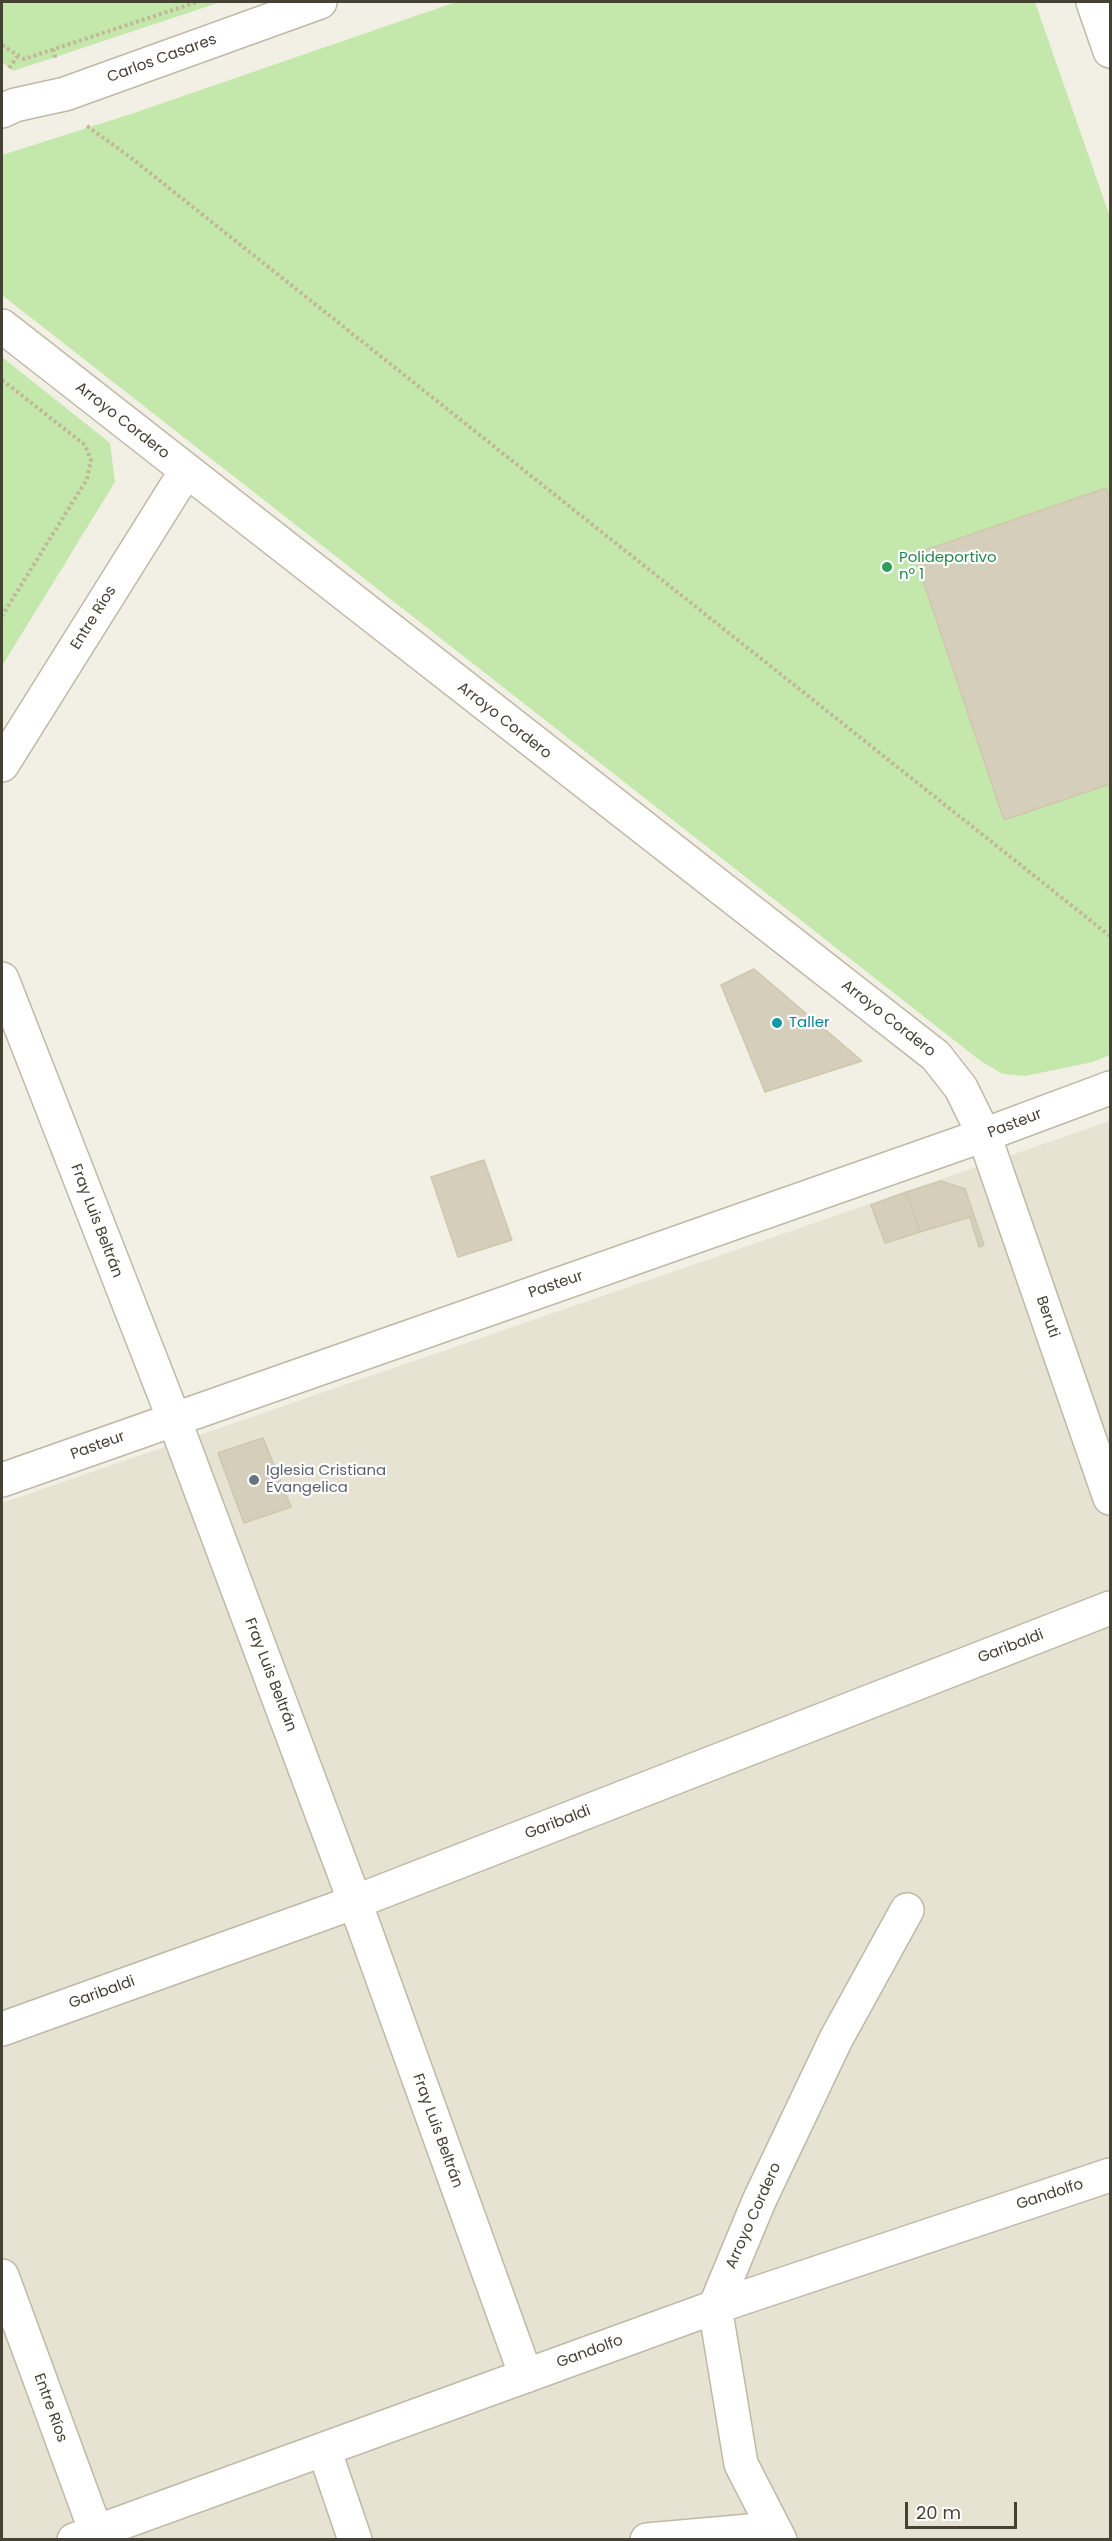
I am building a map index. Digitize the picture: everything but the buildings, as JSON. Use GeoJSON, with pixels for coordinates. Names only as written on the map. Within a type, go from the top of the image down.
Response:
{"type":"FeatureCollection","features":[{"type":"Feature","properties":{"kind":"street","name":"Carlos Casares"},"geometry":{"type":"LineString","coordinates":[[6,103],[65,94],[320,2]]}},
{"type":"Feature","properties":{"kind":"street"},"geometry":{"type":"LineString","coordinates":[[1093,2],[1110,51]]}},
{"type":"Feature","properties":{"kind":"street","name":"Arroyo Cordero"},"geometry":{"type":"LineString","coordinates":[[2,326],[936,1056],[961,1088],[984,1135]]}},
{"type":"Feature","properties":{"kind":"street","name":"Entre Ríos"},"geometry":{"type":"LineString","coordinates":[[2,726],[178,465]]}},
{"type":"Feature","properties":{"kind":"street","name":"Entre Ríos"},"geometry":{"type":"LineString","coordinates":[[2,765],[178,465]]}},
{"type":"Feature","properties":{"kind":"street","name":"Fray Luis Beltrán"},"geometry":{"type":"LineString","coordinates":[[2,978],[174,1419],[355,1902],[526,2376]]}},
{"type":"Feature","properties":{"kind":"street","name":"Pasteur"},"geometry":{"type":"LineString","coordinates":[[2,1480],[984,1135],[1110,1088]]}},
{"type":"Feature","properties":{"kind":"street","name":"Beruti"},"geometry":{"type":"LineString","coordinates":[[984,1135],[1110,1498]]}},
{"type":"Feature","properties":{"kind":"street","name":"Garibaldi"},"geometry":{"type":"LineString","coordinates":[[2,2029],[355,1902],[1110,1608]]}},
{"type":"Feature","properties":{"kind":"street","name":"Arroyo Cordero"},"geometry":{"type":"LineString","coordinates":[[715,2307],[759,2201],[831,2050],[907,1910]]}},
{"type":"Feature","properties":{"kind":"street","name":"Gandolfo"},"geometry":{"type":"LineString","coordinates":[[90,2537],[715,2307],[1110,2175]]}},
{"type":"Feature","properties":{"kind":"street","name":"Entre Ríos"},"geometry":{"type":"LineString","coordinates":[[2,2276],[90,2537]]}},
{"type":"Feature","properties":{"kind":"street"},"geometry":{"type":"LineString","coordinates":[[647,2540],[776,2534],[741,2464],[715,2307]]}},
{"type":"Feature","properties":{"kind":"street"},"geometry":{"type":"LineString","coordinates":[[324,2449],[356,2540]]}},
{"type":"Feature","properties":{"kind":"path"},"geometry":{"type":"LineString","coordinates":[[2,45],[24,58],[197,2]]}},
{"type":"Feature","properties":{"kind":"path"},"geometry":{"type":"LineString","coordinates":[[53,49],[65,94],[87,126],[149,172],[1110,936]]}},
{"type":"Feature","properties":{"kind":"path"},"geometry":{"type":"LineString","coordinates":[[2,380],[85,444],[91,460],[87,479],[2,616]]}},
{"type":"Feature","properties":{"kind":"shaded area"},"geometry":{"type":"Polygon","coordinates":[[[1110,1121],[1110,2539],[2,2539],[2,1503],[1110,1121]]]}},
{"type":"Feature","properties":{"kind":"green space"},"geometry":{"type":"Polygon","coordinates":[[[2,2],[221,2],[13,71],[2,62],[2,2]]]}},
{"type":"Feature","properties":{"kind":"green space","name":"Polideportivo nº 1"},"geometry":{"type":"Polygon","coordinates":[[[456,2],[1035,2],[1110,217],[1110,1055],[1093,1062],[1025,1076],[1003,1074],[982,1062],[2,295],[2,155],[131,114],[456,2]]]}},
{"type":"Feature","properties":{"kind":"green space"},"geometry":{"type":"Polygon","coordinates":[[[2,357],[110,443],[115,482],[2,666],[2,357]]]}},
{"type":"Feature","properties":{"kind":"place","name":"Polideportivo nº 1"},"geometry":{"type":"Point","coordinates":[887,567]}},
{"type":"Feature","properties":{"kind":"place","name":"Taller"},"geometry":{"type":"Point","coordinates":[777,1023]}},
{"type":"Feature","properties":{"kind":"place","name":"Iglesia Cristiana Evangelica"},"geometry":{"type":"Point","coordinates":[254,1480]}}]}
